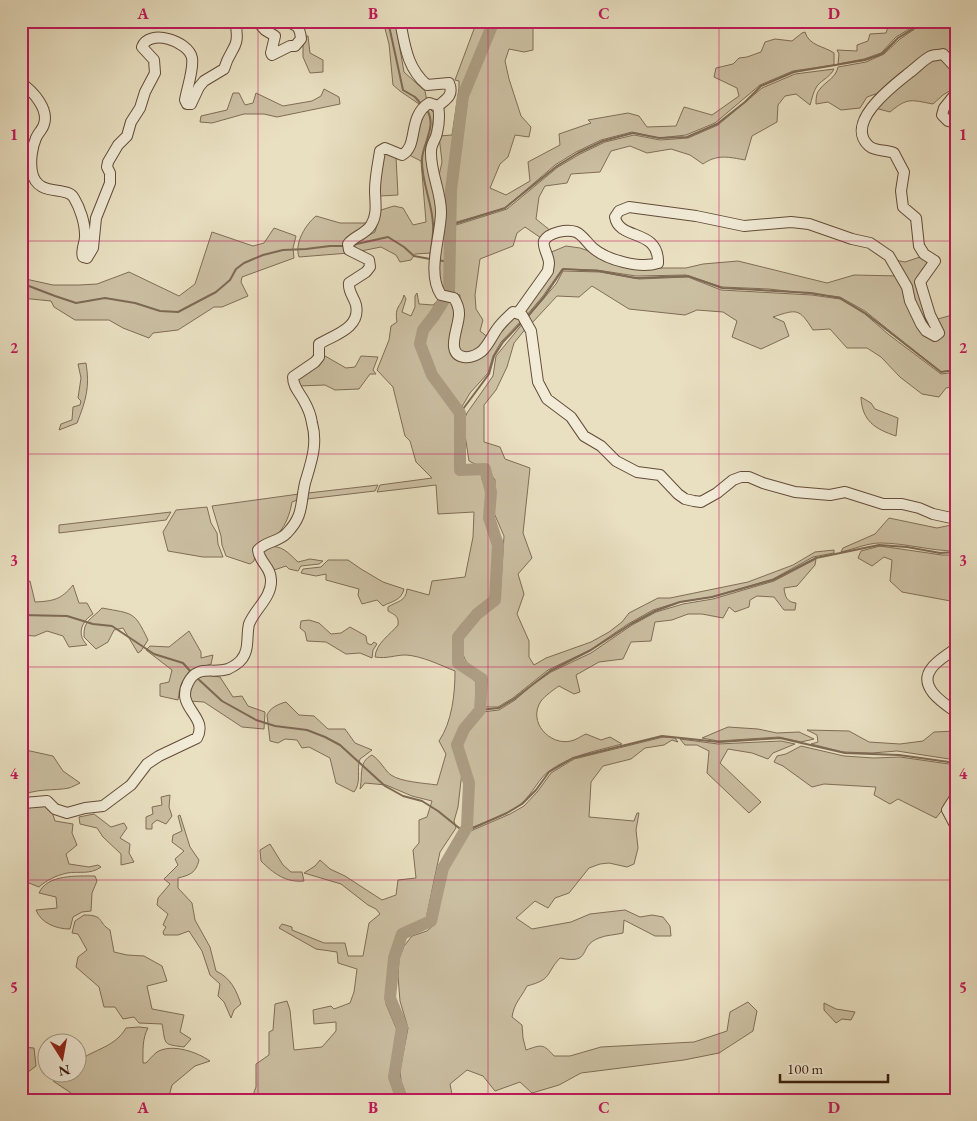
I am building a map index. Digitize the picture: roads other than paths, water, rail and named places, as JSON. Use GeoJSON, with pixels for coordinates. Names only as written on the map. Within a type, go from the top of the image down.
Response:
{"type":"FeatureCollection","features":[{"type":"Feature","properties":{"kind":"street"},"geometry":{"type":"LineString","coordinates":[[21,83],[34,95],[42,106],[44,119],[44,125],[34,144],[32,174],[40,185],[45,188],[71,194],[75,198],[86,233],[82,253],[83,257],[87,258],[93,248],[98,211],[110,183],[108,162],[118,145],[127,136],[131,122],[140,108],[145,92],[155,73],[154,60],[142,47],[144,42],[150,37],[156,36],[178,42],[189,50],[192,57],[192,65],[185,100],[187,104],[191,104],[204,81],[224,69],[237,42],[235,21]]}},
{"type":"Feature","properties":{"kind":"street"},"geometry":{"type":"LineString","coordinates":[[257,21],[265,30],[275,36],[272,55],[290,46],[295,46],[301,39],[299,29],[294,23],[286,21]]}},
{"type":"Feature","properties":{"kind":"street"},"geometry":{"type":"LineString","coordinates":[[400,21],[406,55],[415,73],[427,85],[449,83],[452,89],[450,96],[438,106]]}},
{"type":"Feature","properties":{"kind":"street"},"geometry":{"type":"LineString","coordinates":[[522,317],[548,271],[549,263],[543,244],[545,239],[552,234],[564,231],[576,232],[593,248],[611,259],[639,265],[651,266],[658,263],[658,258],[651,242],[644,237],[624,230],[616,224],[615,216],[619,211],[629,207],[696,216],[744,226],[791,222],[809,224],[852,239],[870,243],[889,256],[907,287],[910,301],[921,324],[926,331],[935,336],[939,333],[930,315],[920,282],[936,261],[924,254],[919,246],[916,218],[903,207],[901,191],[904,172],[894,153],[886,150],[876,150],[867,145],[862,133],[864,120],[876,102],[931,56],[943,54],[956,68]]}},
{"type":"Feature","properties":{"kind":"street"},"geometry":{"type":"LineString","coordinates":[[956,93],[944,108],[942,115],[948,121],[956,123]]}},
{"type":"Feature","properties":{"kind":"street"},"geometry":{"type":"LineString","coordinates":[[21,806],[24,803],[47,801],[55,809],[67,813],[103,806],[126,790],[147,764],[197,738],[200,733],[198,720],[185,701],[184,695],[189,680],[197,672],[209,669],[227,669],[241,660],[247,645],[249,625],[271,588],[270,571],[259,556],[258,550],[264,544],[286,535],[298,520],[303,505],[305,484],[313,458],[315,431],[305,402],[293,383],[293,377],[315,362],[319,357],[319,344],[347,329],[354,320],[357,312],[356,303],[348,289],[349,283],[366,272],[370,267],[369,260],[349,250],[348,244],[352,239],[368,230],[373,223],[376,206],[374,189],[380,151],[385,148],[402,155],[406,153],[417,115],[421,108],[429,104],[438,106]]}},
{"type":"Feature","properties":{"kind":"street"},"geometry":{"type":"LineString","coordinates":[[438,106],[440,114],[437,134],[431,150],[441,213],[438,243],[434,253],[436,281],[441,295],[454,298],[459,314],[454,350],[464,357],[473,357],[482,350],[513,312],[522,317],[534,341],[538,382],[547,398],[570,417],[584,436],[601,446],[616,461],[637,472],[660,475],[672,489],[685,499],[701,502],[741,476],[795,492],[830,495],[844,492],[883,504],[902,504],[956,519]]}},
{"type":"Feature","properties":{"kind":"street"},"geometry":{"type":"LineString","coordinates":[[956,648],[930,670],[928,679],[930,689],[935,696],[956,712]]}},
{"type":"Feature","properties":{"kind":"street"},"geometry":{"type":"LineString","coordinates":[[956,796],[948,810],[956,827]]}},
{"type":"Feature","properties":{"kind":"waterway"},"geometry":{"type":"LineString","coordinates":[[388,21],[403,90],[415,97],[422,105]]}},
{"type":"Feature","properties":{"kind":"waterway"},"geometry":{"type":"LineString","coordinates":[[402,1100],[394,1077],[402,1027],[390,998],[394,958],[402,934],[431,921],[443,868],[467,827],[469,783],[457,745],[464,729],[480,710],[482,679],[458,663],[458,637],[477,614],[495,600],[498,545],[489,518],[491,492],[485,469],[460,470],[460,413],[432,375],[420,344],[423,330],[449,292],[451,190],[463,96],[494,21]]}},
{"type":"Feature","properties":{"kind":"waterway"},"geometry":{"type":"LineString","coordinates":[[451,225],[505,208],[557,166],[603,141],[633,133],[659,138],[687,137],[717,124],[745,102],[761,86],[794,72],[865,60],[882,54],[898,38],[919,25],[931,21]]}},
{"type":"Feature","properties":{"kind":"waterway"},"geometry":{"type":"LineString","coordinates":[[427,110],[431,122],[423,153],[422,167],[433,224],[430,259]]}},
{"type":"Feature","properties":{"kind":"waterway"},"geometry":{"type":"LineString","coordinates":[[352,245],[388,237],[414,256],[430,259]]}},
{"type":"Feature","properties":{"kind":"waterway"},"geometry":{"type":"LineString","coordinates":[[21,283],[76,303],[105,298],[135,303],[160,311],[178,312],[216,292],[230,280],[236,269],[244,263],[263,255],[283,250],[345,246]]}},
{"type":"Feature","properties":{"kind":"waterway"},"geometry":{"type":"LineString","coordinates":[[437,260],[450,262]]}},
{"type":"Feature","properties":{"kind":"waterway"},"geometry":{"type":"LineString","coordinates":[[527,317],[544,297],[563,269],[599,271],[636,278],[688,276],[722,288],[811,293],[840,298],[865,313],[941,372],[956,370]]}},
{"type":"Feature","properties":{"kind":"waterway"},"geometry":{"type":"LineString","coordinates":[[460,413],[489,374],[494,356],[503,342],[522,322]]}},
{"type":"Feature","properties":{"kind":"waterway"},"geometry":{"type":"LineString","coordinates":[[480,710],[499,708],[514,699],[550,671],[591,650],[655,611],[680,602],[712,597],[773,580],[816,558],[879,545],[907,547],[940,553],[956,552]]}},
{"type":"Feature","properties":{"kind":"waterway"},"geometry":{"type":"LineString","coordinates":[[21,615],[67,616],[93,624],[112,626],[154,654],[183,663],[191,672]]}},
{"type":"Feature","properties":{"kind":"waterway"},"geometry":{"type":"LineString","coordinates":[[196,677],[222,701],[256,720],[275,726],[307,730],[340,745],[385,786],[403,796],[422,801],[464,832],[507,813],[522,804],[536,790],[549,772],[573,758],[662,736],[719,742],[780,738],[845,753],[899,755],[956,763]]}}]}
